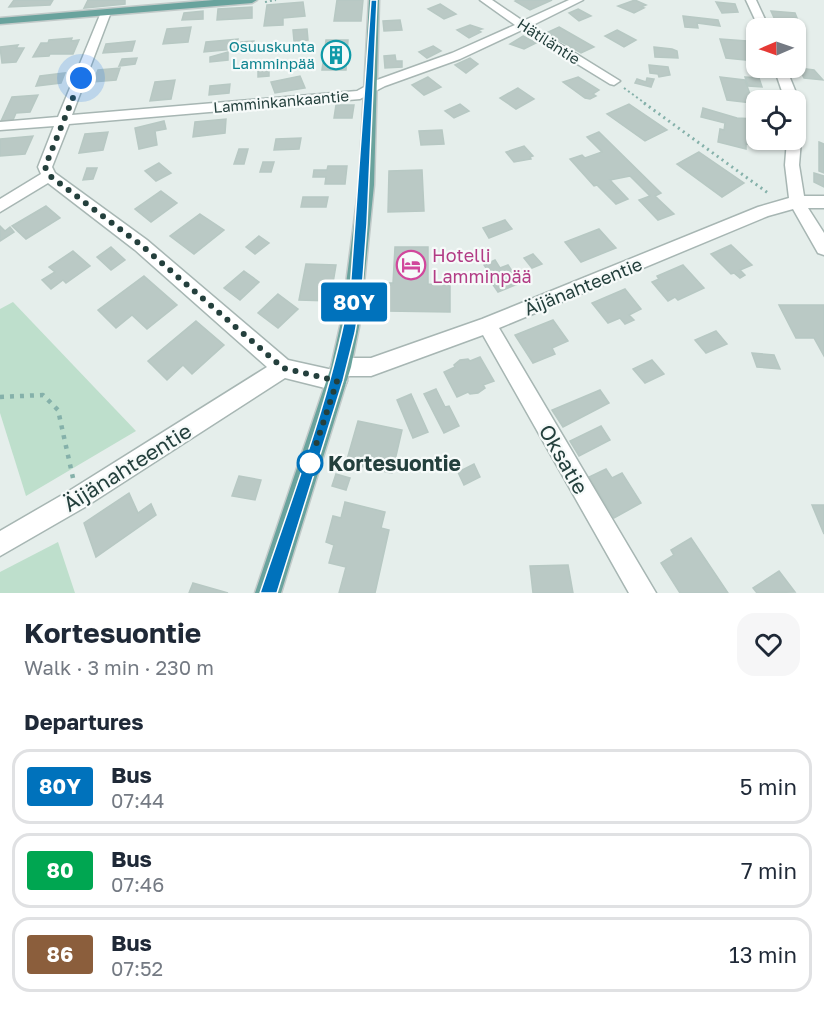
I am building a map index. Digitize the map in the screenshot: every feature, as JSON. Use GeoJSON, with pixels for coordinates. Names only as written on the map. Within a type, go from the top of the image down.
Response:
{"type":"FeatureCollection","features":[{"type":"Feature","properties":{"kind":"main road"},"geometry":{"type":"LineString","coordinates":[[0,21],[252,0]]}},
{"type":"Feature","properties":{"kind":"main road"},"geometry":{"type":"LineString","coordinates":[[268,593],[339,374],[356,291],[374,0]]}},
{"type":"Feature","properties":{"kind":"street","name":"Hätiläntie"},"geometry":{"type":"LineString","coordinates":[[485,0],[614,81]]}},
{"type":"Feature","properties":{"kind":"street","name":"Lamminkankaantie"},"geometry":{"type":"LineString","coordinates":[[0,126],[360,95],[381,83],[456,56],[578,0]]}},
{"type":"Feature","properties":{"kind":"street"},"geometry":{"type":"LineString","coordinates":[[751,0],[759,18]]}},
{"type":"Feature","properties":{"kind":"street"},"geometry":{"type":"LineString","coordinates":[[106,12],[45,167],[50,176],[141,245],[283,368]]}},
{"type":"Feature","properties":{"kind":"street"},"geometry":{"type":"LineString","coordinates":[[793,150],[791,204],[824,248]]}},
{"type":"Feature","properties":{"kind":"street"},"geometry":{"type":"LineString","coordinates":[[0,206],[50,176]]}},
{"type":"Feature","properties":{"kind":"street","name":"Äijänahteentie"},"geometry":{"type":"LineString","coordinates":[[0,544],[77,499],[283,368],[339,374],[371,367],[487,326],[764,211],[791,204],[824,202]]}},
{"type":"Feature","properties":{"kind":"street","name":"Oksatie"},"geometry":{"type":"LineString","coordinates":[[487,326],[643,593]]}},
{"type":"Feature","properties":{"kind":"path"},"geometry":{"type":"LineString","coordinates":[[614,81],[791,204]]}},
{"type":"Feature","properties":{"kind":"path"},"geometry":{"type":"LineString","coordinates":[[0,397],[43,395],[58,410],[77,499]]}},
{"type":"Feature","properties":{"kind":"green space"},"geometry":{"type":"Polygon","coordinates":[[[13,302],[136,431],[26,496],[0,413],[0,309],[13,302]]]}},
{"type":"Feature","properties":{"kind":"green space"},"geometry":{"type":"Polygon","coordinates":[[[58,542],[75,593],[0,593],[0,572],[58,542]]]}},
{"type":"Feature","properties":{"kind":"building"},"geometry":{"type":"Polygon","coordinates":[[[14,0],[53,0],[50,5],[9,7],[14,0]]]}},
{"type":"Feature","properties":{"kind":"building"},"geometry":{"type":"Polygon","coordinates":[[[88,0],[125,0],[125,4],[84,8],[88,0]]]}},
{"type":"Feature","properties":{"kind":"building"},"geometry":{"type":"Polygon","coordinates":[[[337,0],[363,0],[361,21],[334,21],[337,0]]]}},
{"type":"Feature","properties":{"kind":"building"},"geometry":{"type":"Polygon","coordinates":[[[552,0],[530,10],[515,1],[552,0]]]}},
{"type":"Feature","properties":{"kind":"building"},"geometry":{"type":"Polygon","coordinates":[[[635,0],[646,5],[634,13],[618,6],[635,0]]]}},
{"type":"Feature","properties":{"kind":"building"},"geometry":{"type":"Polygon","coordinates":[[[303,2],[305,16],[283,18],[283,25],[264,26],[267,5],[303,2]]]}},
{"type":"Feature","properties":{"kind":"building"},"geometry":{"type":"Polygon","coordinates":[[[716,2],[735,4],[738,12],[722,13],[716,2]]]}},
{"type":"Feature","properties":{"kind":"building"},"geometry":{"type":"Polygon","coordinates":[[[440,4],[456,14],[444,19],[428,9],[440,4]]]}},
{"type":"Feature","properties":{"kind":"building"},"geometry":{"type":"Polygon","coordinates":[[[252,7],[252,18],[217,20],[218,9],[252,7]]]}},
{"type":"Feature","properties":{"kind":"building"},"geometry":{"type":"Polygon","coordinates":[[[578,9],[591,16],[579,21],[569,13],[578,9]]]}},
{"type":"Feature","properties":{"kind":"building"},"geometry":{"type":"Polygon","coordinates":[[[203,11],[203,19],[182,20],[184,13],[203,11]]]}},
{"type":"Feature","properties":{"kind":"building"},"geometry":{"type":"Polygon","coordinates":[[[771,11],[795,13],[797,18],[793,18],[774,18],[771,11]]]}},
{"type":"Feature","properties":{"kind":"building"},"geometry":{"type":"Polygon","coordinates":[[[683,16],[718,20],[720,26],[697,23],[698,28],[685,27],[683,16]]]}},
{"type":"Feature","properties":{"kind":"building"},"geometry":{"type":"Polygon","coordinates":[[[400,20],[402,30],[384,31],[383,21],[400,20]]]}},
{"type":"Feature","properties":{"kind":"building"},"geometry":{"type":"Polygon","coordinates":[[[470,25],[482,29],[478,30],[481,32],[469,38],[457,30],[470,25]]]}},
{"type":"Feature","properties":{"kind":"building"},"geometry":{"type":"Polygon","coordinates":[[[191,27],[188,42],[163,44],[167,29],[191,27]]]}},
{"type":"Feature","properties":{"kind":"building"},"geometry":{"type":"Polygon","coordinates":[[[559,27],[594,47],[581,53],[546,33],[559,27]]]}},
{"type":"Feature","properties":{"kind":"building"},"geometry":{"type":"Polygon","coordinates":[[[307,29],[308,40],[294,41],[293,30],[307,29]]]}},
{"type":"Feature","properties":{"kind":"building"},"geometry":{"type":"Polygon","coordinates":[[[617,30],[636,40],[624,47],[605,36],[617,30]]]}},
{"type":"Feature","properties":{"kind":"building"},"geometry":{"type":"Polygon","coordinates":[[[523,36],[536,43],[524,49],[510,44],[523,36]]]}},
{"type":"Feature","properties":{"kind":"building"},"geometry":{"type":"Polygon","coordinates":[[[72,38],[71,41],[79,40],[73,54],[33,57],[41,43],[72,38]]]}},
{"type":"Feature","properties":{"kind":"building"},"geometry":{"type":"Polygon","coordinates":[[[238,39],[235,49],[204,52],[206,42],[238,39]]]}},
{"type":"Feature","properties":{"kind":"building"},"geometry":{"type":"Polygon","coordinates":[[[720,39],[746,41],[746,60],[726,58],[720,39]]]}},
{"type":"Feature","properties":{"kind":"building","name":"Osuuskunta Lamminpää"},"geometry":{"type":"Polygon","coordinates":[[[326,40],[348,40],[346,70],[322,70],[326,40]]]}},
{"type":"Feature","properties":{"kind":"building"},"geometry":{"type":"Polygon","coordinates":[[[135,41],[132,51],[103,53],[106,44],[135,41]]]}},
{"type":"Feature","properties":{"kind":"building"},"geometry":{"type":"Polygon","coordinates":[[[254,41],[254,48],[240,49],[241,42],[254,41]]]}},
{"type":"Feature","properties":{"kind":"building"},"geometry":{"type":"Polygon","coordinates":[[[18,45],[16,48],[24,48],[16,62],[2,63],[0,47],[18,45]]]}},
{"type":"Feature","properties":{"kind":"building"},"geometry":{"type":"Polygon","coordinates":[[[433,46],[441,51],[427,58],[419,52],[433,46]]]}},
{"type":"Feature","properties":{"kind":"building"},"geometry":{"type":"Polygon","coordinates":[[[654,47],[677,51],[678,58],[655,57],[654,47]]]}},
{"type":"Feature","properties":{"kind":"building"},"geometry":{"type":"Polygon","coordinates":[[[228,52],[228,60],[210,62],[210,57],[228,52]]]}},
{"type":"Feature","properties":{"kind":"building"},"geometry":{"type":"Polygon","coordinates":[[[395,55],[396,61],[402,61],[402,67],[385,68],[384,56],[395,55]]]}},
{"type":"Feature","properties":{"kind":"building"},"geometry":{"type":"Polygon","coordinates":[[[137,58],[135,64],[119,66],[122,59],[137,58]]]}},
{"type":"Feature","properties":{"kind":"building"},"geometry":{"type":"Polygon","coordinates":[[[470,58],[478,64],[466,73],[455,65],[470,58]]]}},
{"type":"Feature","properties":{"kind":"building"},"geometry":{"type":"Polygon","coordinates":[[[269,62],[269,76],[258,77],[258,63],[269,62]]]}},
{"type":"Feature","properties":{"kind":"building"},"geometry":{"type":"Polygon","coordinates":[[[649,65],[668,67],[670,75],[659,77],[658,74],[650,73],[649,65]]]}},
{"type":"Feature","properties":{"kind":"building"},"geometry":{"type":"Polygon","coordinates":[[[120,68],[116,80],[93,82],[98,70],[120,68]]]}},
{"type":"Feature","properties":{"kind":"building"},"geometry":{"type":"Polygon","coordinates":[[[806,69],[814,70],[823,80],[804,78],[806,78],[806,69]]]}},
{"type":"Feature","properties":{"kind":"building"},"geometry":{"type":"Polygon","coordinates":[[[65,73],[61,83],[36,86],[40,76],[65,73]]]}},
{"type":"Feature","properties":{"kind":"building"},"geometry":{"type":"Polygon","coordinates":[[[300,76],[305,88],[275,93],[271,82],[300,76]]]}},
{"type":"Feature","properties":{"kind":"building"},"geometry":{"type":"Polygon","coordinates":[[[428,77],[441,87],[424,95],[412,85],[428,77]]]}},
{"type":"Feature","properties":{"kind":"building"},"geometry":{"type":"Polygon","coordinates":[[[578,77],[599,90],[593,94],[596,96],[590,99],[585,98],[563,82],[578,77]]]}},
{"type":"Feature","properties":{"kind":"building"},"geometry":{"type":"Polygon","coordinates":[[[720,77],[745,80],[748,90],[746,90],[746,102],[727,100],[720,77]]]}},
{"type":"Feature","properties":{"kind":"building"},"geometry":{"type":"Polygon","coordinates":[[[745,77],[759,78],[762,87],[748,86],[745,77]]]}},
{"type":"Feature","properties":{"kind":"building"},"geometry":{"type":"Polygon","coordinates":[[[647,78],[654,79],[651,87],[635,83],[637,79],[646,82],[647,78]]]}},
{"type":"Feature","properties":{"kind":"building"},"geometry":{"type":"Polygon","coordinates":[[[175,80],[171,99],[150,101],[155,82],[175,80]]]}},
{"type":"Feature","properties":{"kind":"building"},"geometry":{"type":"Polygon","coordinates":[[[230,84],[229,93],[209,95],[210,86],[230,84]]]}},
{"type":"Feature","properties":{"kind":"building"},"geometry":{"type":"Polygon","coordinates":[[[518,88],[534,99],[516,109],[500,98],[518,88]]]}},
{"type":"Feature","properties":{"kind":"building"},"geometry":{"type":"Polygon","coordinates":[[[38,95],[30,112],[16,113],[13,120],[1,121],[12,97],[38,95]]]}},
{"type":"Feature","properties":{"kind":"building"},"geometry":{"type":"Polygon","coordinates":[[[460,104],[469,111],[454,118],[445,111],[460,104]]]}},
{"type":"Feature","properties":{"kind":"building"},"geometry":{"type":"Polygon","coordinates":[[[629,104],[667,130],[645,141],[607,114],[629,104]]]}},
{"type":"Feature","properties":{"kind":"building"},"geometry":{"type":"Polygon","coordinates":[[[336,105],[354,105],[352,118],[334,118],[336,105]]]}},
{"type":"Feature","properties":{"kind":"building"},"geometry":{"type":"Polygon","coordinates":[[[703,108],[746,118],[746,149],[718,142],[720,129],[724,130],[725,123],[701,117],[703,108]]]}},
{"type":"Feature","properties":{"kind":"building"},"geometry":{"type":"Polygon","coordinates":[[[226,119],[225,133],[193,137],[195,122],[226,119]]]}},
{"type":"Feature","properties":{"kind":"building"},"geometry":{"type":"Polygon","coordinates":[[[164,121],[166,129],[155,131],[157,145],[139,149],[135,128],[164,121]]]}},
{"type":"Feature","properties":{"kind":"building"},"geometry":{"type":"Polygon","coordinates":[[[442,130],[444,144],[421,145],[419,131],[442,130]]]}},
{"type":"Feature","properties":{"kind":"building"},"geometry":{"type":"Polygon","coordinates":[[[108,132],[103,150],[79,153],[85,134],[108,132]]]}},
{"type":"Feature","properties":{"kind":"building"},"geometry":{"type":"Polygon","coordinates":[[[599,132],[661,193],[655,196],[674,214],[658,220],[639,200],[650,196],[630,176],[610,180],[628,199],[616,204],[597,185],[594,186],[570,159],[582,155],[585,158],[602,152],[587,137],[599,132]]]}},
{"type":"Feature","properties":{"kind":"building"},"geometry":{"type":"Polygon","coordinates":[[[33,136],[25,154],[0,156],[0,139],[33,136]]]}},
{"type":"Feature","properties":{"kind":"building"},"geometry":{"type":"Polygon","coordinates":[[[301,138],[299,149],[274,150],[276,139],[301,138]]]}},
{"type":"Feature","properties":{"kind":"building"},"geometry":{"type":"Polygon","coordinates":[[[819,142],[824,144],[824,173],[819,171],[819,142]]]}},
{"type":"Feature","properties":{"kind":"building"},"geometry":{"type":"Polygon","coordinates":[[[524,146],[533,156],[530,157],[531,159],[514,162],[506,152],[524,146]]]}},
{"type":"Feature","properties":{"kind":"building"},"geometry":{"type":"Polygon","coordinates":[[[239,149],[248,149],[244,164],[234,164],[239,149]]]}},
{"type":"Feature","properties":{"kind":"building"},"geometry":{"type":"Polygon","coordinates":[[[699,152],[744,183],[722,197],[677,164],[699,152]]]}},
{"type":"Feature","properties":{"kind":"building"},"geometry":{"type":"Polygon","coordinates":[[[263,162],[274,162],[271,172],[260,172],[263,162]]]}},
{"type":"Feature","properties":{"kind":"building"},"geometry":{"type":"Polygon","coordinates":[[[159,163],[171,173],[156,181],[145,171],[159,163]]]}},
{"type":"Feature","properties":{"kind":"building"},"geometry":{"type":"Polygon","coordinates":[[[328,166],[347,166],[345,184],[325,184],[326,177],[313,177],[314,170],[327,170],[328,166]]]}},
{"type":"Feature","properties":{"kind":"building"},"geometry":{"type":"Polygon","coordinates":[[[87,168],[97,168],[93,179],[83,180],[87,168]]]}},
{"type":"Feature","properties":{"kind":"building"},"geometry":{"type":"Polygon","coordinates":[[[422,170],[424,211],[388,212],[389,171],[422,170]]]}},
{"type":"Feature","properties":{"kind":"building"},"geometry":{"type":"Polygon","coordinates":[[[814,173],[824,176],[824,187],[814,182],[814,173]]]}},
{"type":"Feature","properties":{"kind":"building"},"geometry":{"type":"Polygon","coordinates":[[[161,191],[177,203],[151,222],[135,209],[161,191]]]}},
{"type":"Feature","properties":{"kind":"building"},"geometry":{"type":"Polygon","coordinates":[[[303,197],[328,197],[326,207],[301,207],[303,197]]]}},
{"type":"Feature","properties":{"kind":"building"},"geometry":{"type":"Polygon","coordinates":[[[46,206],[60,218],[26,239],[12,226],[46,206]]]}},
{"type":"Feature","properties":{"kind":"building"},"geometry":{"type":"Polygon","coordinates":[[[200,214],[224,230],[194,254],[170,236],[200,214]]]}},
{"type":"Feature","properties":{"kind":"building"},"geometry":{"type":"Polygon","coordinates":[[[505,220],[512,229],[489,238],[483,228],[505,220]]]}},
{"type":"Feature","properties":{"kind":"building"},"geometry":{"type":"Polygon","coordinates":[[[0,226],[5,231],[10,227],[14,232],[0,241],[0,226]]]}},
{"type":"Feature","properties":{"kind":"building"},"geometry":{"type":"Polygon","coordinates":[[[599,229],[616,248],[581,262],[565,242],[599,229]]]}},
{"type":"Feature","properties":{"kind":"building"},"geometry":{"type":"Polygon","coordinates":[[[259,236],[269,243],[255,254],[246,247],[259,236]]]}},
{"type":"Feature","properties":{"kind":"building"},"geometry":{"type":"Polygon","coordinates":[[[731,245],[752,265],[740,270],[745,275],[740,278],[734,273],[731,274],[711,254],[731,245]]]}},
{"type":"Feature","properties":{"kind":"building"},"geometry":{"type":"Polygon","coordinates":[[[111,247],[125,260],[111,270],[97,257],[111,247]]]}},
{"type":"Feature","properties":{"kind":"building","name":"Hotelli Lamminpää"},"geometry":{"type":"Polygon","coordinates":[[[395,247],[428,247],[428,284],[450,285],[450,312],[386,311],[388,283],[393,283],[395,247]]]}},
{"type":"Feature","properties":{"kind":"building"},"geometry":{"type":"Polygon","coordinates":[[[73,251],[90,266],[66,283],[63,280],[51,289],[42,280],[55,272],[49,267],[73,251]]]}},
{"type":"Feature","properties":{"kind":"building"},"geometry":{"type":"Polygon","coordinates":[[[533,254],[542,264],[532,268],[524,258],[533,254]]]}},
{"type":"Feature","properties":{"kind":"building"},"geometry":{"type":"Polygon","coordinates":[[[495,260],[500,268],[508,265],[512,271],[514,270],[520,283],[498,292],[485,273],[489,272],[484,265],[495,260]]]}},
{"type":"Feature","properties":{"kind":"building"},"geometry":{"type":"Polygon","coordinates":[[[306,264],[336,265],[330,301],[299,300],[306,264]]]}},
{"type":"Feature","properties":{"kind":"building"},"geometry":{"type":"Polygon","coordinates":[[[683,265],[704,288],[678,300],[675,297],[668,301],[652,282],[659,279],[657,276],[683,265]]]}},
{"type":"Feature","properties":{"kind":"building"},"geometry":{"type":"Polygon","coordinates":[[[244,271],[259,282],[240,300],[224,288],[244,271]]]}},
{"type":"Feature","properties":{"kind":"building"},"geometry":{"type":"Polygon","coordinates":[[[144,276],[177,305],[147,329],[132,315],[116,328],[98,310],[144,276]]]}},
{"type":"Feature","properties":{"kind":"building"},"geometry":{"type":"Polygon","coordinates":[[[625,289],[641,309],[629,315],[634,320],[625,324],[620,318],[608,323],[592,303],[625,289]]]}},
{"type":"Feature","properties":{"kind":"building"},"geometry":{"type":"Polygon","coordinates":[[[278,294],[298,309],[278,328],[258,313],[278,294]]]}},
{"type":"Feature","properties":{"kind":"building"},"geometry":{"type":"Polygon","coordinates":[[[779,305],[824,305],[824,356],[814,338],[796,338],[779,305]]]}},
{"type":"Feature","properties":{"kind":"building"},"geometry":{"type":"Polygon","coordinates":[[[553,320],[568,341],[552,348],[555,354],[533,363],[515,335],[553,320]]]}},
{"type":"Feature","properties":{"kind":"building"},"geometry":{"type":"Polygon","coordinates":[[[196,321],[224,345],[192,374],[183,365],[167,380],[148,361],[196,321]]]}},
{"type":"Feature","properties":{"kind":"building"},"geometry":{"type":"Polygon","coordinates":[[[716,331],[727,344],[706,353],[695,340],[716,331]]]}},
{"type":"Feature","properties":{"kind":"building"},"geometry":{"type":"Polygon","coordinates":[[[752,353],[774,355],[780,369],[757,367],[752,353]]]}},
{"type":"Feature","properties":{"kind":"building"},"geometry":{"type":"Polygon","coordinates":[[[480,357],[494,381],[483,385],[485,388],[478,393],[468,392],[457,397],[444,372],[455,367],[454,365],[460,360],[470,361],[480,357]]]}},
{"type":"Feature","properties":{"kind":"building"},"geometry":{"type":"Polygon","coordinates":[[[652,360],[664,374],[645,383],[633,369],[652,360]]]}},
{"type":"Feature","properties":{"kind":"building"},"geometry":{"type":"Polygon","coordinates":[[[436,389],[445,407],[449,406],[459,426],[444,433],[424,394],[436,389]]]}},
{"type":"Feature","properties":{"kind":"building"},"geometry":{"type":"Polygon","coordinates":[[[600,390],[609,403],[563,427],[552,410],[600,390]]]}},
{"type":"Feature","properties":{"kind":"building"},"geometry":{"type":"Polygon","coordinates":[[[411,394],[428,432],[413,438],[397,400],[411,394]]]}},
{"type":"Feature","properties":{"kind":"building"},"geometry":{"type":"Polygon","coordinates":[[[358,421],[402,430],[392,473],[346,463],[358,421]]]}},
{"type":"Feature","properties":{"kind":"building"},"geometry":{"type":"Polygon","coordinates":[[[601,426],[610,440],[579,456],[570,441],[601,426]]]}},
{"type":"Feature","properties":{"kind":"building"},"geometry":{"type":"Polygon","coordinates":[[[474,464],[480,477],[464,485],[458,472],[474,464]]]}},
{"type":"Feature","properties":{"kind":"building"},"geometry":{"type":"Polygon","coordinates":[[[606,469],[612,478],[622,473],[641,503],[614,518],[589,477],[606,469]]]}},
{"type":"Feature","properties":{"kind":"building"},"geometry":{"type":"Polygon","coordinates":[[[336,474],[350,478],[346,490],[332,486],[336,474]]]}},
{"type":"Feature","properties":{"kind":"building"},"geometry":{"type":"Polygon","coordinates":[[[239,476],[261,480],[255,500],[232,496],[239,476]]]}},
{"type":"Feature","properties":{"kind":"building"},"geometry":{"type":"Polygon","coordinates":[[[129,493],[138,513],[151,504],[156,515],[96,557],[84,523],[129,493]]]}},
{"type":"Feature","properties":{"kind":"building"},"geometry":{"type":"Polygon","coordinates":[[[345,502],[385,512],[381,528],[389,530],[375,593],[339,593],[346,567],[329,563],[334,545],[326,542],[333,516],[341,518],[345,502]]]}},
{"type":"Feature","properties":{"kind":"building"},"geometry":{"type":"Polygon","coordinates":[[[812,505],[824,505],[824,534],[812,505]]]}},
{"type":"Feature","properties":{"kind":"building"},"geometry":{"type":"Polygon","coordinates":[[[691,538],[728,593],[680,593],[661,563],[674,555],[671,550],[691,538]]]}},
{"type":"Feature","properties":{"kind":"building"},"geometry":{"type":"Polygon","coordinates":[[[568,565],[573,593],[533,593],[530,566],[568,565]]]}},
{"type":"Feature","properties":{"kind":"building"},"geometry":{"type":"Polygon","coordinates":[[[779,571],[795,592],[757,593],[753,588],[779,571]]]}},
{"type":"Feature","properties":{"kind":"building"},"geometry":{"type":"Polygon","coordinates":[[[193,583],[228,593],[189,593],[193,583]]]}},
{"type":"Feature","properties":{"kind":"bus line","name":"80Y"},"geometry":{"type":"LineString","coordinates":[[268,593],[337,381],[349,333],[356,291],[362,224],[374,0]]}},
{"type":"Feature","properties":{"kind":"place","name":"Osuuskunta Lamminpää"},"geometry":{"type":"Point","coordinates":[336,55]}},
{"type":"Feature","properties":{"kind":"place","name":"Hotelli Lamminpää"},"geometry":{"type":"Point","coordinates":[411,265]}},
{"type":"Feature","properties":{"kind":"place","name":"Kortesuontie"},"geometry":{"type":"Point","coordinates":[310,463]}},
{"type":"Feature","properties":{"kind":"route"},"geometry":{"type":"LineString","coordinates":[[81,78],[45,167],[50,176],[141,245],[283,368],[337,381],[310,463]]}}]}
